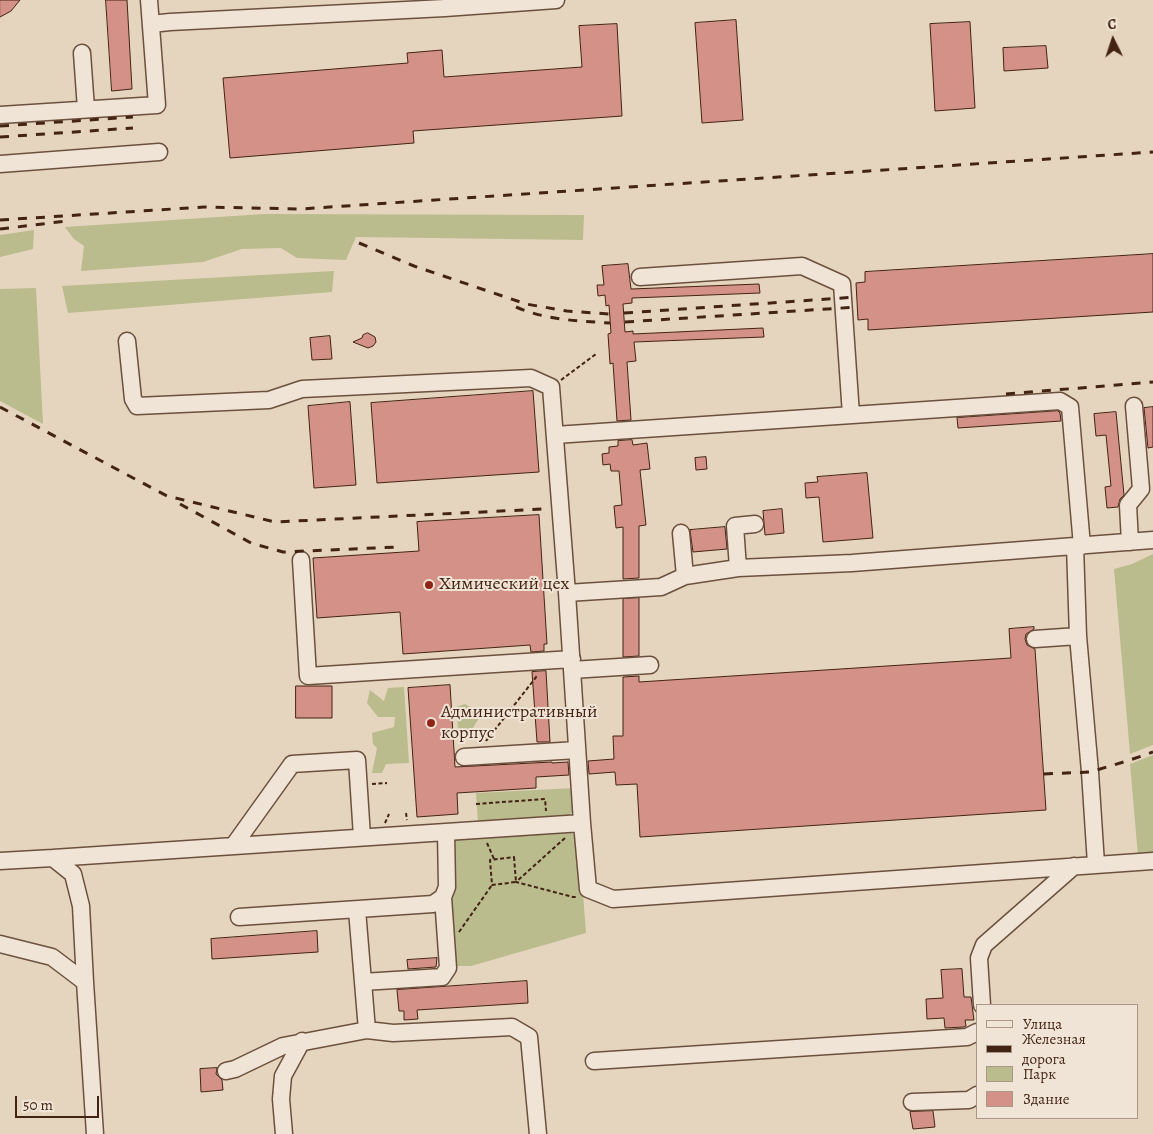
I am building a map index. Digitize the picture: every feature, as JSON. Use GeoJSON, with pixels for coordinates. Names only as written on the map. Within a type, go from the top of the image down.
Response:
{"type":"FeatureCollection","features":[{"type":"Feature","properties":{"kind":"street"},"geometry":{"type":"LineString","coordinates":[[0,115],[157,105],[150,0]]}},
{"type":"Feature","properties":{"kind":"street"},"geometry":{"type":"LineString","coordinates":[[151,24],[446,4],[556,0]]}},
{"type":"Feature","properties":{"kind":"street"},"geometry":{"type":"LineString","coordinates":[[82,53],[86,109]]}},
{"type":"Feature","properties":{"kind":"street"},"geometry":{"type":"LineString","coordinates":[[0,164],[159,152]]}},
{"type":"Feature","properties":{"kind":"street"},"geometry":{"type":"LineString","coordinates":[[640,277],[802,266],[842,284],[851,415]]}},
{"type":"Feature","properties":{"kind":"street"},"geometry":{"type":"LineString","coordinates":[[128,342],[132,399],[137,406],[269,400],[302,388],[530,378],[551,387],[588,889],[613,899],[1153,861]]}},
{"type":"Feature","properties":{"kind":"street"},"geometry":{"type":"LineString","coordinates":[[555,435],[1060,401],[1070,407],[1079,546],[1078,636],[1096,864]]}},
{"type":"Feature","properties":{"kind":"street"},"geometry":{"type":"LineString","coordinates":[[1130,542],[1128,505],[1141,488],[1134,406]]}},
{"type":"Feature","properties":{"kind":"street"},"geometry":{"type":"LineString","coordinates":[[738,568],[735,526],[755,524]]}},
{"type":"Feature","properties":{"kind":"street"},"geometry":{"type":"LineString","coordinates":[[681,533],[685,576]]}},
{"type":"Feature","properties":{"kind":"street"},"geometry":{"type":"LineString","coordinates":[[567,594],[661,587],[685,576],[738,568],[852,563],[1153,540]]}},
{"type":"Feature","properties":{"kind":"street"},"geometry":{"type":"LineString","coordinates":[[300,560],[308,676],[549,660],[572,664],[650,664]]}},
{"type":"Feature","properties":{"kind":"street"},"geometry":{"type":"LineString","coordinates":[[1035,639],[1078,636]]}},
{"type":"Feature","properties":{"kind":"street"},"geometry":{"type":"LineString","coordinates":[[469,757],[577,750]]}},
{"type":"Feature","properties":{"kind":"street"},"geometry":{"type":"LineString","coordinates":[[234,845],[292,764],[357,760],[362,837]]}},
{"type":"Feature","properties":{"kind":"street"},"geometry":{"type":"LineString","coordinates":[[0,862],[582,823]]}},
{"type":"Feature","properties":{"kind":"street"},"geometry":{"type":"LineString","coordinates":[[239,917],[433,904],[442,897],[447,887],[446,832]]}},
{"type":"Feature","properties":{"kind":"street"},"geometry":{"type":"LineString","coordinates":[[53,858],[73,874],[81,906],[95,1134]]}},
{"type":"Feature","properties":{"kind":"street"},"geometry":{"type":"LineString","coordinates":[[982,1004],[979,958],[984,945],[1074,866]]}},
{"type":"Feature","properties":{"kind":"street"},"geometry":{"type":"LineString","coordinates":[[363,982],[442,977],[448,968],[442,897]]}},
{"type":"Feature","properties":{"kind":"street"},"geometry":{"type":"LineString","coordinates":[[357,910],[367,1030]]}},
{"type":"Feature","properties":{"kind":"street"},"geometry":{"type":"LineString","coordinates":[[0,944],[52,957],[85,982]]}},
{"type":"Feature","properties":{"kind":"street"},"geometry":{"type":"LineString","coordinates":[[226,1071],[235,1069],[283,1046],[367,1030],[393,1033],[512,1026],[529,1037],[538,1134]]}},
{"type":"Feature","properties":{"kind":"street"},"geometry":{"type":"LineString","coordinates":[[594,1060],[967,1037],[976,1032]]}},
{"type":"Feature","properties":{"kind":"street"},"geometry":{"type":"LineString","coordinates":[[284,1134],[281,1099],[283,1076],[302,1041]]}},
{"type":"Feature","properties":{"kind":"street"},"geometry":{"type":"LineString","coordinates":[[912,1102],[969,1100],[976,1096]]}},
{"type":"Feature","properties":{"kind":"path"},"geometry":{"type":"LineString","coordinates":[[551,387],[596,354]]}},
{"type":"Feature","properties":{"kind":"path"},"geometry":{"type":"LineString","coordinates":[[469,757],[549,660]]}},
{"type":"Feature","properties":{"kind":"path"},"geometry":{"type":"LineString","coordinates":[[476,804],[546,799],[547,826]]}},
{"type":"Feature","properties":{"kind":"path"},"geometry":{"type":"LineString","coordinates":[[516,882],[582,823]]}},
{"type":"Feature","properties":{"kind":"path"},"geometry":{"type":"LineString","coordinates":[[446,937],[458,934],[492,885],[490,860],[514,857],[516,882]]}},
{"type":"Feature","properties":{"kind":"path"},"geometry":{"type":"LineString","coordinates":[[492,885],[516,882],[573,898],[584,896],[588,889]]}},
{"type":"Feature","properties":{"kind":"green space"},"geometry":{"type":"Polygon","coordinates":[[[264,214],[584,215],[583,240],[356,237],[346,260],[297,258],[281,248],[242,249],[203,262],[81,271],[84,246],[74,239],[65,227],[264,214]]]}},
{"type":"Feature","properties":{"kind":"green space"},"geometry":{"type":"Polygon","coordinates":[[[34,230],[33,249],[0,257],[0,235],[34,230]]]}},
{"type":"Feature","properties":{"kind":"green space"},"geometry":{"type":"Polygon","coordinates":[[[334,271],[332,292],[68,313],[62,286],[334,271]]]}},
{"type":"Feature","properties":{"kind":"green space"},"geometry":{"type":"Polygon","coordinates":[[[36,288],[43,424],[0,401],[0,289],[36,288]]]}},
{"type":"Feature","properties":{"kind":"green space"},"geometry":{"type":"Polygon","coordinates":[[[1153,554],[1153,745],[1130,754],[1114,569],[1132,564],[1153,554]]]}},
{"type":"Feature","properties":{"kind":"green space"},"geometry":{"type":"Polygon","coordinates":[[[404,687],[409,763],[386,764],[382,773],[372,773],[377,748],[373,744],[372,733],[394,727],[395,717],[378,717],[367,703],[370,690],[384,701],[388,688],[404,687]]]}},
{"type":"Feature","properties":{"kind":"green space"},"geometry":{"type":"Polygon","coordinates":[[[465,704],[482,713],[470,733],[458,728],[456,707],[465,704]]]}},
{"type":"Feature","properties":{"kind":"green space"},"geometry":{"type":"Polygon","coordinates":[[[1153,755],[1153,855],[1138,856],[1130,764],[1153,755]]]}},
{"type":"Feature","properties":{"kind":"green space"},"geometry":{"type":"Polygon","coordinates":[[[575,788],[577,806],[567,818],[478,823],[476,793],[575,788]]]}},
{"type":"Feature","properties":{"kind":"green space"},"geometry":{"type":"Polygon","coordinates":[[[567,828],[579,841],[586,933],[471,966],[451,966],[449,835],[567,828]]]}},
{"type":"Feature","properties":{"kind":"building"},"geometry":{"type":"Polygon","coordinates":[[[0,0],[20,0],[11,11],[0,17],[0,0]]]}},
{"type":"Feature","properties":{"kind":"building"},"geometry":{"type":"Polygon","coordinates":[[[106,0],[127,0],[132,89],[112,91],[106,0]]]}},
{"type":"Feature","properties":{"kind":"building"},"geometry":{"type":"Polygon","coordinates":[[[736,20],[743,120],[702,123],[695,23],[736,20]]]}},
{"type":"Feature","properties":{"kind":"building"},"geometry":{"type":"Polygon","coordinates":[[[970,22],[975,108],[935,111],[930,24],[970,22]]]}},
{"type":"Feature","properties":{"kind":"building"},"geometry":{"type":"Polygon","coordinates":[[[617,24],[622,116],[413,131],[414,143],[230,158],[223,78],[408,63],[407,53],[442,50],[444,77],[582,67],[579,26],[617,24]]]}},
{"type":"Feature","properties":{"kind":"building"},"geometry":{"type":"Polygon","coordinates":[[[1046,46],[1048,68],[1004,71],[1003,48],[1046,46]]]}},
{"type":"Feature","properties":{"kind":"building"},"geometry":{"type":"Polygon","coordinates":[[[1153,254],[1153,312],[868,330],[868,319],[858,320],[856,283],[865,282],[865,272],[1153,254]]]}},
{"type":"Feature","properties":{"kind":"building"},"geometry":{"type":"Polygon","coordinates":[[[628,264],[631,289],[759,284],[760,293],[632,298],[632,303],[623,304],[625,332],[633,331],[633,334],[763,328],[764,337],[634,342],[636,361],[627,362],[631,420],[617,421],[613,363],[610,364],[608,334],[611,333],[609,305],[606,306],[605,295],[598,296],[597,285],[604,285],[602,266],[628,264]]]}},
{"type":"Feature","properties":{"kind":"building"},"geometry":{"type":"Polygon","coordinates":[[[368,333],[375,337],[376,342],[373,346],[368,348],[353,342],[362,338],[363,335],[368,333]]]}},
{"type":"Feature","properties":{"kind":"building"},"geometry":{"type":"Polygon","coordinates":[[[330,336],[332,359],[312,360],[310,338],[330,336]]]}},
{"type":"Feature","properties":{"kind":"building"},"geometry":{"type":"Polygon","coordinates":[[[533,391],[539,472],[377,483],[371,403],[533,391]]]}},
{"type":"Feature","properties":{"kind":"building"},"geometry":{"type":"Polygon","coordinates":[[[350,402],[356,485],[314,488],[308,406],[350,402]]]}},
{"type":"Feature","properties":{"kind":"building"},"geometry":{"type":"Polygon","coordinates":[[[1153,407],[1153,447],[1148,448],[1144,408],[1153,407]]]}},
{"type":"Feature","properties":{"kind":"building"},"geometry":{"type":"Polygon","coordinates":[[[1058,411],[1061,421],[958,428],[957,418],[1058,411]]]}},
{"type":"Feature","properties":{"kind":"building"},"geometry":{"type":"Polygon","coordinates":[[[1116,412],[1124,495],[1120,499],[1118,507],[1107,508],[1105,487],[1111,486],[1106,435],[1096,436],[1094,414],[1116,412]]]}},
{"type":"Feature","properties":{"kind":"building"},"geometry":{"type":"Polygon","coordinates":[[[632,440],[633,445],[647,443],[650,469],[640,470],[646,525],[639,526],[639,578],[623,579],[623,527],[616,528],[614,506],[622,505],[619,471],[611,471],[610,464],[603,465],[602,454],[609,453],[609,447],[618,446],[618,441],[632,440]]]}},
{"type":"Feature","properties":{"kind":"building"},"geometry":{"type":"Polygon","coordinates":[[[706,457],[707,469],[696,470],[695,458],[706,457]]]}},
{"type":"Feature","properties":{"kind":"building"},"geometry":{"type":"Polygon","coordinates":[[[867,473],[873,538],[823,542],[819,497],[806,498],[805,483],[818,482],[817,477],[867,473]]]}},
{"type":"Feature","properties":{"kind":"building"},"geometry":{"type":"Polygon","coordinates":[[[782,509],[784,533],[765,535],[763,511],[782,509]]]}},
{"type":"Feature","properties":{"kind":"building","name":"Химический цех"},"geometry":{"type":"Polygon","coordinates":[[[539,515],[547,644],[544,644],[544,651],[531,652],[530,645],[403,654],[400,612],[317,618],[313,558],[419,551],[417,522],[539,515]]]}},
{"type":"Feature","properties":{"kind":"building"},"geometry":{"type":"Polygon","coordinates":[[[725,527],[727,549],[693,552],[690,530],[725,527]]]}},
{"type":"Feature","properties":{"kind":"building"},"geometry":{"type":"Polygon","coordinates":[[[639,598],[639,656],[623,657],[623,599],[639,598]]]}},
{"type":"Feature","properties":{"kind":"building"},"geometry":{"type":"Polygon","coordinates":[[[1034,627],[1034,629],[1026,634],[1025,639],[1027,645],[1035,649],[1046,810],[640,837],[637,784],[616,785],[615,772],[589,774],[588,761],[614,759],[613,736],[623,736],[623,677],[639,676],[639,682],[1011,658],[1009,629],[1034,627]]]}},
{"type":"Feature","properties":{"kind":"building"},"geometry":{"type":"Polygon","coordinates":[[[546,671],[550,742],[537,742],[532,672],[546,671]]]}},
{"type":"Feature","properties":{"kind":"building","name":"Административный корпус"},"geometry":{"type":"Polygon","coordinates":[[[450,685],[455,767],[568,762],[569,775],[536,777],[536,788],[457,793],[458,814],[417,817],[408,688],[450,685]]]}},
{"type":"Feature","properties":{"kind":"building"},"geometry":{"type":"Polygon","coordinates":[[[296,686],[332,686],[332,718],[296,718],[296,686]]]}},
{"type":"Feature","properties":{"kind":"building"},"geometry":{"type":"Polygon","coordinates":[[[317,931],[318,952],[212,959],[211,939],[317,931]]]}},
{"type":"Feature","properties":{"kind":"building"},"geometry":{"type":"Polygon","coordinates":[[[437,958],[436,967],[408,969],[407,960],[437,958]]]}},
{"type":"Feature","properties":{"kind":"building"},"geometry":{"type":"Polygon","coordinates":[[[962,969],[964,997],[971,997],[974,1020],[965,1020],[966,1026],[964,1027],[945,1028],[944,1018],[927,1019],[926,999],[943,998],[941,970],[962,969]]]}},
{"type":"Feature","properties":{"kind":"building"},"geometry":{"type":"Polygon","coordinates":[[[527,981],[528,1003],[417,1010],[418,1019],[404,1020],[404,1011],[399,1011],[397,990],[527,981]]]}},
{"type":"Feature","properties":{"kind":"building"},"geometry":{"type":"Polygon","coordinates":[[[217,1068],[216,1074],[222,1080],[223,1090],[201,1092],[200,1069],[217,1068]]]}},
{"type":"Feature","properties":{"kind":"building"},"geometry":{"type":"Polygon","coordinates":[[[933,1111],[935,1127],[913,1129],[910,1112],[933,1111]]]}},
{"type":"Feature","properties":{"kind":"railway"},"geometry":{"type":"LineString","coordinates":[[0,126],[133,117]]}},
{"type":"Feature","properties":{"kind":"railway"},"geometry":{"type":"LineString","coordinates":[[0,137],[133,128]]}},
{"type":"Feature","properties":{"kind":"railway"},"geometry":{"type":"LineString","coordinates":[[0,220],[204,207],[300,209],[1153,152]]}},
{"type":"Feature","properties":{"kind":"railway"},"geometry":{"type":"LineString","coordinates":[[0,229],[67,221]]}},
{"type":"Feature","properties":{"kind":"railway"},"geometry":{"type":"LineString","coordinates":[[359,243],[414,266],[526,304],[567,311],[610,314]]}},
{"type":"Feature","properties":{"kind":"railway"},"geometry":{"type":"LineString","coordinates":[[624,313],[857,297]]}},
{"type":"Feature","properties":{"kind":"railway"},"geometry":{"type":"LineString","coordinates":[[516,307],[550,317],[610,323]]}},
{"type":"Feature","properties":{"kind":"railway"},"geometry":{"type":"LineString","coordinates":[[625,322],[858,307]]}},
{"type":"Feature","properties":{"kind":"railway"},"geometry":{"type":"LineString","coordinates":[[1006,394],[1153,382]]}},
{"type":"Feature","properties":{"kind":"railway"},"geometry":{"type":"LineString","coordinates":[[0,407],[167,496],[275,522],[543,509]]}},
{"type":"Feature","properties":{"kind":"railway"},"geometry":{"type":"LineString","coordinates":[[180,504],[251,543],[283,552],[398,547]]}},
{"type":"Feature","properties":{"kind":"railway"},"geometry":{"type":"LineString","coordinates":[[1044,774],[1090,772],[1153,752]]}},
{"type":"Feature","properties":{"kind":"place","name":"Химический цех"},"geometry":{"type":"Point","coordinates":[429,585]}},
{"type":"Feature","properties":{"kind":"place","name":"Административный корпус"},"geometry":{"type":"Point","coordinates":[431,723]}}]}
